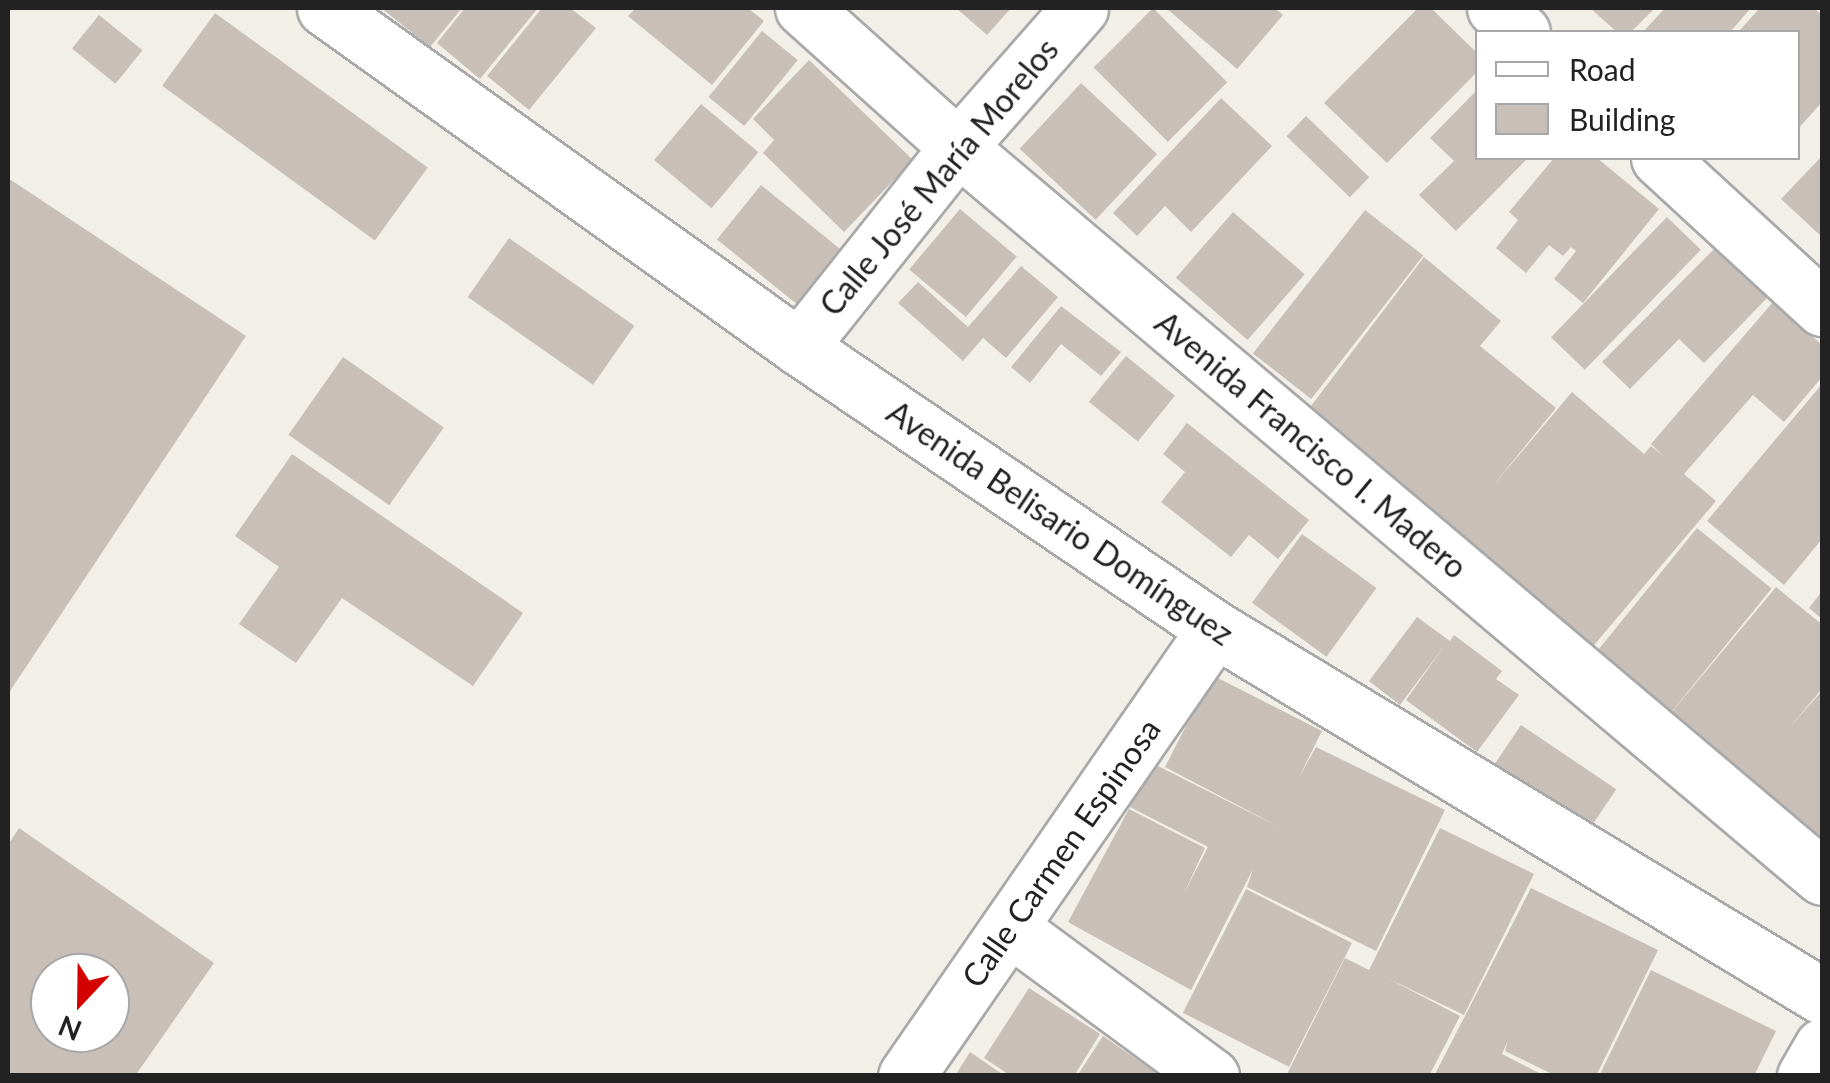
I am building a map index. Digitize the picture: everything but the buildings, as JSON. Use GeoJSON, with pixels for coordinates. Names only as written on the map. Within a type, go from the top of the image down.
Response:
{"type":"FeatureCollection","features":[{"type":"Feature","properties":{"kind":"street","name":"Avenida Belisario Domínguez"},"geometry":{"type":"LineString","coordinates":[[324,8],[799,347],[1215,629],[1822,996]]}},
{"type":"Feature","properties":{"kind":"street","name":"Avenida Francisco I. Madero"},"geometry":{"type":"LineString","coordinates":[[803,8],[958,148],[1822,877]]}},
{"type":"Feature","properties":{"kind":"street","name":"Calle José María Morelos"},"geometry":{"type":"LineString","coordinates":[[799,347],[958,148],[1080,8]]}},
{"type":"Feature","properties":{"kind":"street"},"geometry":{"type":"LineString","coordinates":[[1495,8],[1520,30]]}},
{"type":"Feature","properties":{"kind":"street"},"geometry":{"type":"LineString","coordinates":[[1660,160],[1822,308]]}},
{"type":"Feature","properties":{"kind":"street","name":"Calle Carmen Espinosa"},"geometry":{"type":"LineString","coordinates":[[906,1076],[1215,629]]}},
{"type":"Feature","properties":{"kind":"street"},"geometry":{"type":"LineString","coordinates":[[1010,928],[1211,1076]]}},
{"type":"Feature","properties":{"kind":"street"},"geometry":{"type":"LineString","coordinates":[[1805,1076],[1822,1046]]}}]}
